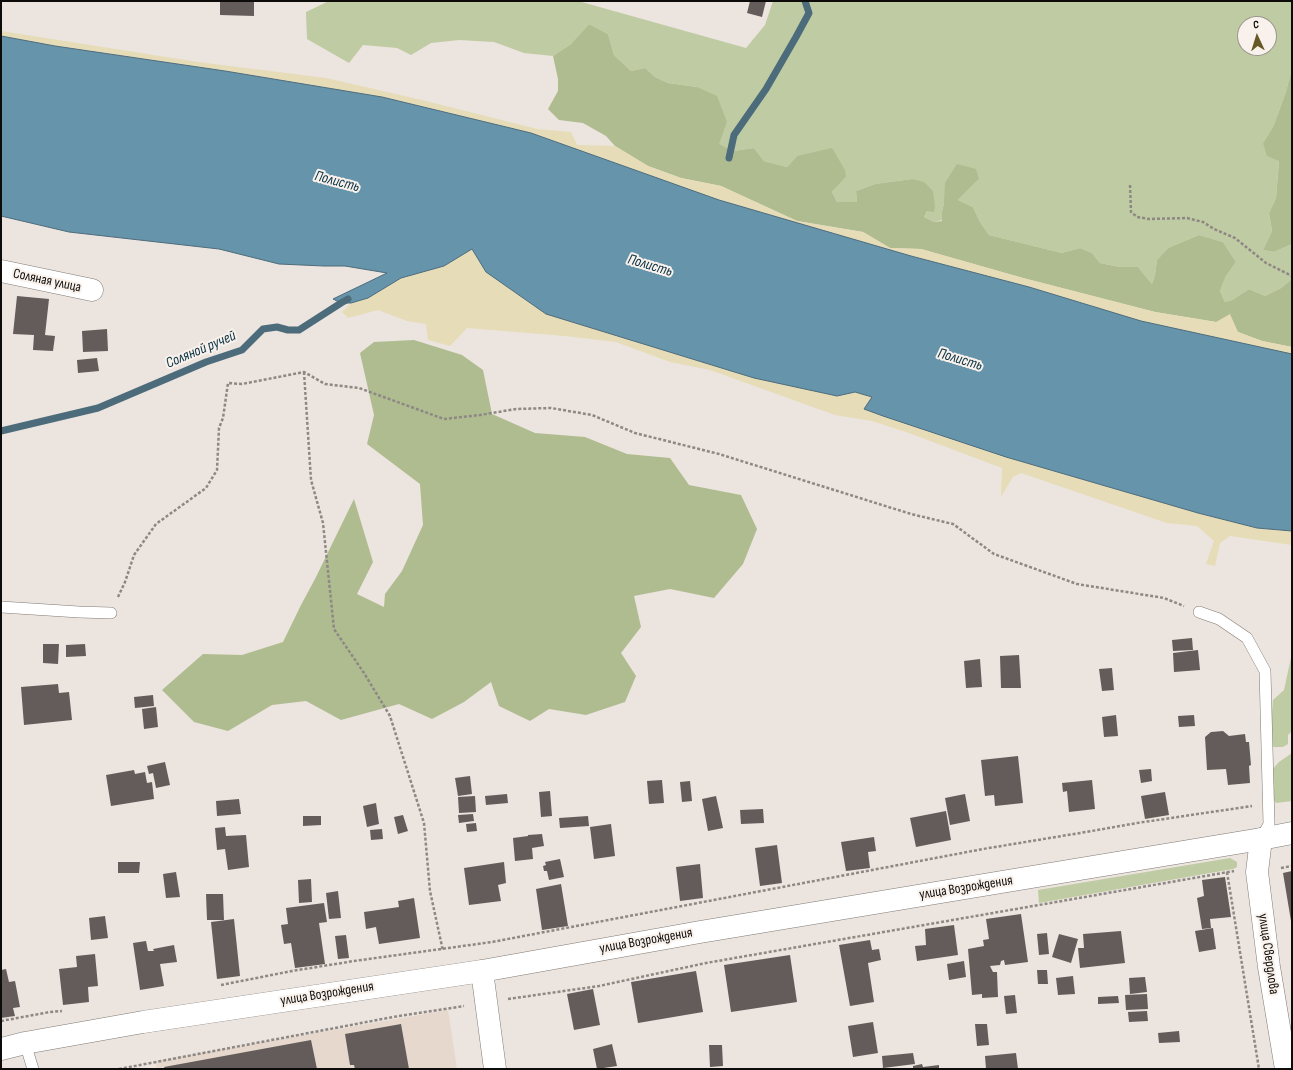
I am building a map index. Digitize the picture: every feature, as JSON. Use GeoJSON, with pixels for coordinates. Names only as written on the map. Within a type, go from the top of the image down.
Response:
{"type":"FeatureCollection","features":[{"type":"Feature","properties":{"kind":"street","name":"Соляная улица"},"geometry":{"type":"LineString","coordinates":[[1,271],[92,290]]}},
{"type":"Feature","properties":{"kind":"street","name":"улица Возрождения"},"geometry":{"type":"LineString","coordinates":[[1,1050],[25,1043],[143,1022],[446,975],[482,971],[700,932],[1292,833]]}},
{"type":"Feature","properties":{"kind":"street","name":"улица Свердлова"},"geometry":{"type":"LineString","coordinates":[[1262,839],[1257,872],[1269,967],[1286,1069]]}},
{"type":"Feature","properties":{"kind":"street"},"geometry":{"type":"LineString","coordinates":[[482,971],[495,1069]]}},
{"type":"Feature","properties":{"kind":"lane"},"geometry":{"type":"LineString","coordinates":[[1,607],[111,613]]}},
{"type":"Feature","properties":{"kind":"lane"},"geometry":{"type":"LineString","coordinates":[[1199,612],[1219,619],[1247,638],[1265,671],[1269,824],[1262,839]]}},
{"type":"Feature","properties":{"kind":"lane"},"geometry":{"type":"LineString","coordinates":[[25,1043],[33,1069]]}},
{"type":"Feature","properties":{"kind":"path"},"geometry":{"type":"LineString","coordinates":[[1130,185],[1131,212],[1137,217],[1150,219],[1187,218],[1203,222],[1214,229],[1235,238],[1266,263],[1292,276]]}},
{"type":"Feature","properties":{"kind":"path"},"geometry":{"type":"LineString","coordinates":[[111,613],[125,582],[134,555],[156,524],[206,488],[217,470],[219,428],[223,418],[228,383],[242,384],[304,372],[325,384],[358,388],[444,419],[480,416],[524,408],[552,408],[592,415],[635,432],[719,454],[911,514],[953,524],[994,554],[1077,584],[1164,598],[1199,612]]}},
{"type":"Feature","properties":{"kind":"path"},"geometry":{"type":"LineString","coordinates":[[304,372],[311,480],[323,523],[334,629],[390,716],[424,823],[430,891],[443,950],[446,975]]}},
{"type":"Feature","properties":{"kind":"path"},"geometry":{"type":"LineString","coordinates":[[443,950],[584,925],[983,849],[1137,822],[1248,806],[1268,806]]}},
{"type":"Feature","properties":{"kind":"path"},"geometry":{"type":"LineString","coordinates":[[119,1069],[393,1017],[599,986],[706,963],[1227,872],[1257,872],[1292,866]]}},
{"type":"Feature","properties":{"kind":"path"},"geometry":{"type":"LineString","coordinates":[[1227,872],[1260,1069]]}},
{"type":"Feature","properties":{"kind":"shaded area"},"geometry":{"type":"Polygon","coordinates":[[[448,1010],[457,1069],[157,1069],[155,1061],[448,1010]]]}},
{"type":"Feature","properties":{"kind":"green space"},"geometry":{"type":"Polygon","coordinates":[[[329,1],[578,1],[746,48],[765,25],[773,1],[1292,1],[1292,68],[1286,92],[1273,127],[1263,143],[1279,160],[1276,198],[1269,213],[1272,231],[1263,250],[1274,252],[1292,244],[1292,279],[1281,288],[1265,296],[1249,289],[1232,300],[1225,302],[1220,291],[1226,276],[1236,262],[1223,242],[1199,235],[1168,248],[1157,260],[1152,284],[1138,267],[1120,267],[1100,263],[1092,253],[1080,248],[1062,253],[989,235],[980,222],[973,207],[958,200],[979,179],[944,203],[942,220],[934,222],[924,217],[927,211],[934,211],[912,179],[875,184],[856,191],[857,202],[837,202],[832,192],[846,177],[797,156],[787,167],[764,161],[754,148],[733,151],[718,144],[727,122],[697,87],[668,83],[655,77],[645,68],[631,71],[614,55],[608,34],[589,24],[571,44],[553,56],[524,53],[494,42],[459,40],[431,43],[411,55],[397,48],[363,45],[349,63],[307,39],[306,12],[329,1]]]}},
{"type":"Feature","properties":{"kind":"green space"},"geometry":{"type":"Polygon","coordinates":[[[589,24],[608,34],[614,55],[631,71],[645,68],[655,77],[668,83],[697,87],[717,96],[727,122],[719,144],[733,151],[754,148],[764,161],[787,167],[797,156],[832,148],[845,170],[846,177],[832,192],[837,202],[857,202],[856,191],[875,184],[912,179],[924,182],[933,191],[935,206],[934,212],[927,211],[924,217],[934,222],[942,221],[945,183],[957,164],[976,169],[979,179],[958,200],[973,207],[980,222],[989,235],[1062,253],[1080,248],[1092,253],[1100,263],[1120,267],[1138,267],[1152,284],[1157,260],[1168,248],[1199,235],[1223,242],[1236,262],[1226,276],[1220,291],[1225,302],[1232,300],[1249,289],[1265,296],[1281,288],[1292,279],[1292,347],[1262,341],[1216,322],[1155,312],[1023,278],[921,249],[890,248],[863,232],[797,221],[721,186],[681,178],[648,166],[615,146],[606,136],[583,123],[559,120],[548,109],[558,91],[558,79],[553,56],[571,44],[589,24]]]}},
{"type":"Feature","properties":{"kind":"green space"},"geometry":{"type":"Polygon","coordinates":[[[1292,68],[1292,244],[1274,252],[1263,250],[1272,231],[1269,213],[1276,198],[1279,161],[1267,156],[1263,143],[1273,127],[1286,92],[1292,68]]]}},
{"type":"Feature","properties":{"kind":"green space"},"geometry":{"type":"Polygon","coordinates":[[[414,340],[462,355],[483,370],[492,414],[535,433],[585,437],[627,454],[670,458],[689,485],[741,495],[757,529],[743,564],[714,598],[670,589],[634,596],[641,627],[621,653],[636,676],[625,702],[586,715],[549,709],[530,721],[499,706],[491,682],[464,702],[432,719],[399,704],[341,720],[306,701],[272,705],[228,731],[194,722],[162,690],[203,654],[242,655],[283,642],[354,499],[373,562],[357,594],[384,607],[385,594],[402,571],[423,525],[420,484],[367,444],[374,415],[360,353],[374,342],[414,340]]]}},
{"type":"Feature","properties":{"kind":"green space"},"geometry":{"type":"Polygon","coordinates":[[[1292,653],[1292,733],[1291,732],[1288,735],[1288,744],[1283,747],[1271,747],[1270,733],[1273,700],[1284,690],[1292,653]]]}},
{"type":"Feature","properties":{"kind":"green space"},"geometry":{"type":"Polygon","coordinates":[[[1292,753],[1292,801],[1276,803],[1271,795],[1271,771],[1279,762],[1292,753]]]}},
{"type":"Feature","properties":{"kind":"green space"},"geometry":{"type":"Polygon","coordinates":[[[1230,858],[1237,862],[1237,867],[1233,869],[1039,903],[1038,890],[1230,858]]]}},
{"type":"Feature","properties":{"kind":"sand"},"geometry":{"type":"Polygon","coordinates":[[[1,31],[198,62],[326,78],[537,129],[571,132],[577,145],[615,146],[648,166],[681,178],[721,186],[797,221],[863,232],[890,248],[921,249],[1023,278],[1155,312],[1216,322],[1230,314],[1238,332],[1262,341],[1292,347],[1292,354],[1141,321],[1029,287],[911,256],[719,200],[531,133],[382,97],[225,71],[55,46],[1,36],[1,31]]]}},
{"type":"Feature","properties":{"kind":"sand"},"geometry":{"type":"Polygon","coordinates":[[[472,249],[486,272],[546,314],[754,378],[837,396],[855,392],[873,397],[865,409],[883,416],[1006,457],[1198,513],[1257,528],[1292,531],[1292,545],[1230,536],[1220,543],[1215,566],[1206,564],[1214,541],[1197,526],[1167,523],[1021,473],[1013,477],[1001,497],[1002,468],[909,433],[872,421],[835,415],[710,370],[670,362],[616,342],[565,336],[467,328],[450,346],[428,340],[426,324],[407,321],[378,310],[348,318],[342,312],[351,303],[368,298],[401,278],[444,266],[472,249]]]}},
{"type":"Feature","properties":{"kind":"water","name":"Полисть"},"geometry":{"type":"Polygon","coordinates":[[[1,36],[55,46],[225,71],[382,97],[531,133],[719,200],[911,256],[1029,287],[1141,321],[1292,354],[1292,531],[1257,528],[1198,513],[1006,457],[864,409],[872,397],[855,392],[837,396],[754,378],[546,314],[486,272],[472,249],[444,266],[401,278],[368,298],[351,303],[341,303],[333,299],[387,273],[345,266],[279,264],[219,249],[69,232],[1,216],[1,36]]]}},
{"type":"Feature","properties":{"kind":"building"},"geometry":{"type":"Polygon","coordinates":[[[220,1],[254,1],[254,16],[220,15],[220,1]]]}},
{"type":"Feature","properties":{"kind":"building"},"geometry":{"type":"Polygon","coordinates":[[[750,1],[766,1],[762,17],[747,13],[750,1]]]}},
{"type":"Feature","properties":{"kind":"building"},"geometry":{"type":"Polygon","coordinates":[[[17,296],[49,299],[45,335],[55,336],[53,351],[33,350],[34,335],[13,334],[17,296]]]}},
{"type":"Feature","properties":{"kind":"building"},"geometry":{"type":"Polygon","coordinates":[[[107,329],[108,351],[83,352],[82,331],[107,329]]]}},
{"type":"Feature","properties":{"kind":"building"},"geometry":{"type":"Polygon","coordinates":[[[97,358],[99,371],[78,373],[77,360],[97,358]]]}},
{"type":"Feature","properties":{"kind":"building"},"geometry":{"type":"Polygon","coordinates":[[[1192,638],[1193,650],[1173,651],[1172,640],[1192,638]]]}},
{"type":"Feature","properties":{"kind":"building"},"geometry":{"type":"Polygon","coordinates":[[[43,644],[59,644],[58,664],[43,663],[43,644]]]}},
{"type":"Feature","properties":{"kind":"building"},"geometry":{"type":"Polygon","coordinates":[[[85,644],[86,656],[66,657],[66,645],[85,644]]]}},
{"type":"Feature","properties":{"kind":"building"},"geometry":{"type":"Polygon","coordinates":[[[1198,650],[1200,670],[1174,672],[1173,653],[1198,650]]]}},
{"type":"Feature","properties":{"kind":"building"},"geometry":{"type":"Polygon","coordinates":[[[1019,655],[1021,688],[1001,688],[1000,656],[1019,655]]]}},
{"type":"Feature","properties":{"kind":"building"},"geometry":{"type":"Polygon","coordinates":[[[980,659],[982,687],[966,688],[964,661],[980,659]]]}},
{"type":"Feature","properties":{"kind":"building"},"geometry":{"type":"Polygon","coordinates":[[[1112,668],[1114,690],[1102,691],[1099,669],[1112,668]]]}},
{"type":"Feature","properties":{"kind":"building"},"geometry":{"type":"Polygon","coordinates":[[[58,684],[59,693],[69,692],[72,720],[24,725],[21,687],[58,684]]]}},
{"type":"Feature","properties":{"kind":"building"},"geometry":{"type":"Polygon","coordinates":[[[153,695],[154,706],[135,708],[134,697],[153,695]]]}},
{"type":"Feature","properties":{"kind":"building"},"geometry":{"type":"Polygon","coordinates":[[[156,707],[158,727],[144,729],[142,709],[156,707]]]}},
{"type":"Feature","properties":{"kind":"building"},"geometry":{"type":"Polygon","coordinates":[[[1116,715],[1118,736],[1104,737],[1102,717],[1116,715]]]}},
{"type":"Feature","properties":{"kind":"building"},"geometry":{"type":"Polygon","coordinates":[[[1194,715],[1195,726],[1179,727],[1178,716],[1194,715]]]}},
{"type":"Feature","properties":{"kind":"building"},"geometry":{"type":"Polygon","coordinates":[[[1223,731],[1229,736],[1245,734],[1246,742],[1249,742],[1251,765],[1249,766],[1250,783],[1228,785],[1226,769],[1207,770],[1205,737],[1211,732],[1223,731]]]}},
{"type":"Feature","properties":{"kind":"building"},"geometry":{"type":"Polygon","coordinates":[[[1018,756],[1023,803],[995,806],[994,795],[985,796],[981,760],[1018,756]]]}},
{"type":"Feature","properties":{"kind":"building"},"geometry":{"type":"Polygon","coordinates":[[[165,762],[170,785],[156,788],[153,773],[149,774],[147,766],[165,762]]]}},
{"type":"Feature","properties":{"kind":"building"},"geometry":{"type":"Polygon","coordinates":[[[1151,769],[1152,781],[1141,783],[1139,770],[1151,769]]]}},
{"type":"Feature","properties":{"kind":"building"},"geometry":{"type":"Polygon","coordinates":[[[134,770],[135,774],[145,772],[147,783],[152,782],[154,799],[111,806],[106,775],[134,770]]]}},
{"type":"Feature","properties":{"kind":"building"},"geometry":{"type":"Polygon","coordinates":[[[470,776],[472,794],[458,796],[455,778],[470,776]]]}},
{"type":"Feature","properties":{"kind":"building"},"geometry":{"type":"Polygon","coordinates":[[[662,780],[664,803],[649,804],[647,781],[662,780]]]}},
{"type":"Feature","properties":{"kind":"building"},"geometry":{"type":"Polygon","coordinates":[[[1092,780],[1095,809],[1069,812],[1067,791],[1063,792],[1062,783],[1092,780]]]}},
{"type":"Feature","properties":{"kind":"building"},"geometry":{"type":"Polygon","coordinates":[[[690,781],[692,801],[682,802],[680,782],[690,781]]]}},
{"type":"Feature","properties":{"kind":"building"},"geometry":{"type":"Polygon","coordinates":[[[550,791],[552,816],[541,817],[539,792],[550,791]]]}},
{"type":"Feature","properties":{"kind":"building"},"geometry":{"type":"Polygon","coordinates":[[[1165,792],[1169,815],[1145,819],[1141,796],[1165,792]]]}},
{"type":"Feature","properties":{"kind":"building"},"geometry":{"type":"Polygon","coordinates":[[[507,794],[508,803],[486,805],[485,796],[507,794]]]}},
{"type":"Feature","properties":{"kind":"building"},"geometry":{"type":"Polygon","coordinates":[[[965,794],[970,821],[950,825],[945,798],[965,794]]]}},
{"type":"Feature","properties":{"kind":"building"},"geometry":{"type":"Polygon","coordinates":[[[475,796],[476,812],[459,813],[458,797],[475,796]]]}},
{"type":"Feature","properties":{"kind":"building"},"geometry":{"type":"Polygon","coordinates":[[[716,796],[723,828],[708,831],[702,799],[716,796]]]}},
{"type":"Feature","properties":{"kind":"building"},"geometry":{"type":"Polygon","coordinates":[[[239,799],[241,814],[217,816],[216,801],[239,799]]]}},
{"type":"Feature","properties":{"kind":"building"},"geometry":{"type":"Polygon","coordinates":[[[376,803],[379,824],[367,827],[363,806],[376,803]]]}},
{"type":"Feature","properties":{"kind":"building"},"geometry":{"type":"Polygon","coordinates":[[[763,809],[764,823],[741,824],[740,810],[763,809]]]}},
{"type":"Feature","properties":{"kind":"building"},"geometry":{"type":"Polygon","coordinates":[[[946,811],[951,840],[916,847],[910,818],[946,811]]]}},
{"type":"Feature","properties":{"kind":"building"},"geometry":{"type":"Polygon","coordinates":[[[473,814],[474,821],[459,823],[458,815],[473,814]]]}},
{"type":"Feature","properties":{"kind":"building"},"geometry":{"type":"Polygon","coordinates":[[[403,815],[408,831],[398,834],[394,817],[403,815]]]}},
{"type":"Feature","properties":{"kind":"building"},"geometry":{"type":"Polygon","coordinates":[[[303,816],[321,816],[321,825],[303,826],[303,816]]]}},
{"type":"Feature","properties":{"kind":"building"},"geometry":{"type":"Polygon","coordinates":[[[588,816],[589,826],[560,828],[559,818],[588,816]]]}},
{"type":"Feature","properties":{"kind":"building"},"geometry":{"type":"Polygon","coordinates":[[[476,823],[477,831],[467,832],[466,824],[476,823]]]}},
{"type":"Feature","properties":{"kind":"building"},"geometry":{"type":"Polygon","coordinates":[[[611,824],[615,856],[594,859],[590,827],[611,824]]]}},
{"type":"Feature","properties":{"kind":"building"},"geometry":{"type":"Polygon","coordinates":[[[225,827],[226,836],[246,835],[249,867],[228,870],[225,849],[217,850],[215,828],[225,827]]]}},
{"type":"Feature","properties":{"kind":"building"},"geometry":{"type":"Polygon","coordinates":[[[382,829],[383,839],[371,840],[370,830],[382,829]]]}},
{"type":"Feature","properties":{"kind":"building"},"geometry":{"type":"Polygon","coordinates":[[[542,834],[544,846],[532,848],[533,859],[515,861],[513,838],[542,834]]]}},
{"type":"Feature","properties":{"kind":"building"},"geometry":{"type":"Polygon","coordinates":[[[874,837],[876,851],[868,852],[870,868],[846,871],[841,842],[874,837]]]}},
{"type":"Feature","properties":{"kind":"building"},"geometry":{"type":"Polygon","coordinates":[[[777,845],[782,883],[760,886],[755,848],[777,845]]]}},
{"type":"Feature","properties":{"kind":"building"},"geometry":{"type":"Polygon","coordinates":[[[560,859],[564,877],[549,880],[547,871],[544,871],[543,866],[546,865],[545,862],[560,859]]]}},
{"type":"Feature","properties":{"kind":"building"},"geometry":{"type":"Polygon","coordinates":[[[118,862],[140,862],[139,873],[118,873],[118,862]]]}},
{"type":"Feature","properties":{"kind":"building"},"geometry":{"type":"Polygon","coordinates":[[[504,862],[506,883],[498,885],[501,901],[469,905],[464,868],[504,862]]]}},
{"type":"Feature","properties":{"kind":"building"},"geometry":{"type":"Polygon","coordinates":[[[700,864],[703,898],[680,901],[676,867],[700,864]]]}},
{"type":"Feature","properties":{"kind":"building"},"geometry":{"type":"Polygon","coordinates":[[[1292,871],[1292,921],[1291,921],[1283,873],[1292,871]]]}},
{"type":"Feature","properties":{"kind":"building"},"geometry":{"type":"Polygon","coordinates":[[[176,872],[180,897],[166,898],[163,874],[176,872]]]}},
{"type":"Feature","properties":{"kind":"building"},"geometry":{"type":"Polygon","coordinates":[[[1225,877],[1231,917],[1210,919],[1211,928],[1202,929],[1197,898],[1204,896],[1202,880],[1225,877]]]}},
{"type":"Feature","properties":{"kind":"building"},"geometry":{"type":"Polygon","coordinates":[[[311,879],[312,902],[299,903],[298,880],[311,879]]]}},
{"type":"Feature","properties":{"kind":"building"},"geometry":{"type":"Polygon","coordinates":[[[561,884],[568,926],[542,930],[536,889],[561,884]]]}},
{"type":"Feature","properties":{"kind":"building"},"geometry":{"type":"Polygon","coordinates":[[[338,891],[341,918],[329,919],[326,893],[338,891]]]}},
{"type":"Feature","properties":{"kind":"building"},"geometry":{"type":"Polygon","coordinates":[[[206,894],[223,894],[224,920],[207,920],[206,894]]]}},
{"type":"Feature","properties":{"kind":"building"},"geometry":{"type":"Polygon","coordinates":[[[414,898],[420,938],[379,944],[376,927],[366,929],[364,912],[399,907],[398,901],[414,898]]]}},
{"type":"Feature","properties":{"kind":"building"},"geometry":{"type":"Polygon","coordinates":[[[324,903],[327,922],[319,923],[325,964],[295,968],[291,943],[284,944],[281,925],[288,924],[286,908],[324,903]]]}},
{"type":"Feature","properties":{"kind":"building"},"geometry":{"type":"Polygon","coordinates":[[[1021,914],[1028,962],[1005,965],[1004,960],[1001,961],[1000,965],[990,966],[993,972],[997,972],[998,997],[982,998],[982,994],[972,995],[968,949],[984,946],[983,940],[989,939],[986,919],[1021,914]]]}},
{"type":"Feature","properties":{"kind":"building"},"geometry":{"type":"Polygon","coordinates":[[[105,916],[108,938],[91,940],[89,918],[105,916]]]}},
{"type":"Feature","properties":{"kind":"building"},"geometry":{"type":"Polygon","coordinates":[[[234,919],[240,976],[217,979],[211,922],[234,919]]]}},
{"type":"Feature","properties":{"kind":"building"},"geometry":{"type":"Polygon","coordinates":[[[954,925],[958,955],[917,961],[915,946],[926,945],[925,929],[954,925]]]}},
{"type":"Feature","properties":{"kind":"building"},"geometry":{"type":"Polygon","coordinates":[[[1213,928],[1216,949],[1199,952],[1195,931],[1213,928]]]}},
{"type":"Feature","properties":{"kind":"building"},"geometry":{"type":"Polygon","coordinates":[[[1121,931],[1125,963],[1080,968],[1078,948],[1084,948],[1083,934],[1121,931]]]}},
{"type":"Feature","properties":{"kind":"building"},"geometry":{"type":"Polygon","coordinates":[[[1047,933],[1049,954],[1039,955],[1037,934],[1047,933]]]}},
{"type":"Feature","properties":{"kind":"building"},"geometry":{"type":"Polygon","coordinates":[[[1059,934],[1078,939],[1071,963],[1052,957],[1059,934]]]}},
{"type":"Feature","properties":{"kind":"building"},"geometry":{"type":"Polygon","coordinates":[[[346,935],[349,958],[338,959],[335,936],[346,935]]]}},
{"type":"Feature","properties":{"kind":"building"},"geometry":{"type":"Polygon","coordinates":[[[870,940],[872,950],[879,949],[881,960],[868,963],[874,1002],[850,1006],[839,945],[870,940]]]}},
{"type":"Feature","properties":{"kind":"building"},"geometry":{"type":"Polygon","coordinates":[[[146,941],[148,951],[154,951],[153,949],[174,945],[177,962],[160,964],[164,986],[140,990],[133,943],[146,941]]]}},
{"type":"Feature","properties":{"kind":"building"},"geometry":{"type":"Polygon","coordinates":[[[95,954],[98,986],[88,987],[89,1002],[63,1005],[59,969],[77,967],[76,956],[95,954]]]}},
{"type":"Feature","properties":{"kind":"building"},"geometry":{"type":"Polygon","coordinates":[[[790,955],[797,1002],[731,1012],[724,965],[790,955]]]}},
{"type":"Feature","properties":{"kind":"building"},"geometry":{"type":"Polygon","coordinates":[[[964,961],[966,977],[949,980],[947,964],[964,961]]]}},
{"type":"Feature","properties":{"kind":"building"},"geometry":{"type":"Polygon","coordinates":[[[6,969],[9,982],[15,981],[20,1007],[13,1008],[15,1016],[1,1018],[1,970],[6,969]]]}},
{"type":"Feature","properties":{"kind":"building"},"geometry":{"type":"Polygon","coordinates":[[[1037,970],[1047,970],[1048,984],[1038,984],[1037,970]]]}},
{"type":"Feature","properties":{"kind":"building"},"geometry":{"type":"Polygon","coordinates":[[[696,971],[703,1012],[638,1023],[631,982],[696,971]]]}},
{"type":"Feature","properties":{"kind":"building"},"geometry":{"type":"Polygon","coordinates":[[[1073,976],[1075,994],[1058,995],[1056,978],[1073,976]]]}},
{"type":"Feature","properties":{"kind":"building"},"geometry":{"type":"Polygon","coordinates":[[[1145,977],[1147,992],[1130,994],[1129,978],[1145,977]]]}},
{"type":"Feature","properties":{"kind":"building"},"geometry":{"type":"Polygon","coordinates":[[[593,989],[600,1025],[574,1030],[567,994],[593,989]]]}},
{"type":"Feature","properties":{"kind":"building"},"geometry":{"type":"Polygon","coordinates":[[[1147,994],[1148,1009],[1126,1010],[1125,995],[1147,994]]]}},
{"type":"Feature","properties":{"kind":"building"},"geometry":{"type":"Polygon","coordinates":[[[1015,995],[1017,1013],[1006,1014],[1004,996],[1015,995]]]}},
{"type":"Feature","properties":{"kind":"building"},"geometry":{"type":"Polygon","coordinates":[[[1118,996],[1119,1003],[1098,1004],[1098,997],[1118,996]]]}},
{"type":"Feature","properties":{"kind":"building"},"geometry":{"type":"Polygon","coordinates":[[[1147,1011],[1148,1021],[1129,1022],[1128,1012],[1147,1011]]]}},
{"type":"Feature","properties":{"kind":"building"},"geometry":{"type":"Polygon","coordinates":[[[873,1022],[878,1053],[853,1057],[848,1026],[873,1022]]]}},
{"type":"Feature","properties":{"kind":"building"},"geometry":{"type":"Polygon","coordinates":[[[401,1024],[409,1069],[355,1069],[354,1065],[350,1065],[345,1034],[401,1024]]]}},
{"type":"Feature","properties":{"kind":"building"},"geometry":{"type":"Polygon","coordinates":[[[975,1024],[987,1024],[989,1045],[977,1046],[975,1024]]]}},
{"type":"Feature","properties":{"kind":"building"},"geometry":{"type":"Polygon","coordinates":[[[1179,1031],[1180,1042],[1159,1043],[1158,1033],[1179,1031]]]}},
{"type":"Feature","properties":{"kind":"building"},"geometry":{"type":"Polygon","coordinates":[[[311,1040],[317,1069],[165,1069],[164,1067],[311,1040]]]}},
{"type":"Feature","properties":{"kind":"building"},"geometry":{"type":"Polygon","coordinates":[[[612,1044],[617,1066],[597,1069],[593,1049],[612,1044]]]}},
{"type":"Feature","properties":{"kind":"building"},"geometry":{"type":"Polygon","coordinates":[[[709,1045],[722,1045],[723,1066],[710,1067],[709,1045]]]}},
{"type":"Feature","properties":{"kind":"building"},"geometry":{"type":"Polygon","coordinates":[[[913,1053],[915,1064],[883,1068],[882,1056],[913,1053]]]}},
{"type":"Feature","properties":{"kind":"building"},"geometry":{"type":"Polygon","coordinates":[[[1016,1053],[1018,1069],[986,1069],[985,1056],[1016,1053]]]}},
{"type":"Feature","properties":{"kind":"building"},"geometry":{"type":"Polygon","coordinates":[[[922,1064],[923,1067],[939,1065],[939,1069],[913,1069],[913,1066],[922,1064]]]}},
{"type":"Feature","properties":{"kind":"waterway"},"geometry":{"type":"LineString","coordinates":[[729,158],[734,135],[766,89],[809,13],[805,1]]}},
{"type":"Feature","properties":{"kind":"waterway","name":"Соляной ручей"},"geometry":{"type":"LineString","coordinates":[[1,431],[98,408],[206,362],[242,350],[263,329],[277,327],[288,330],[299,330],[348,299]]}}]}
